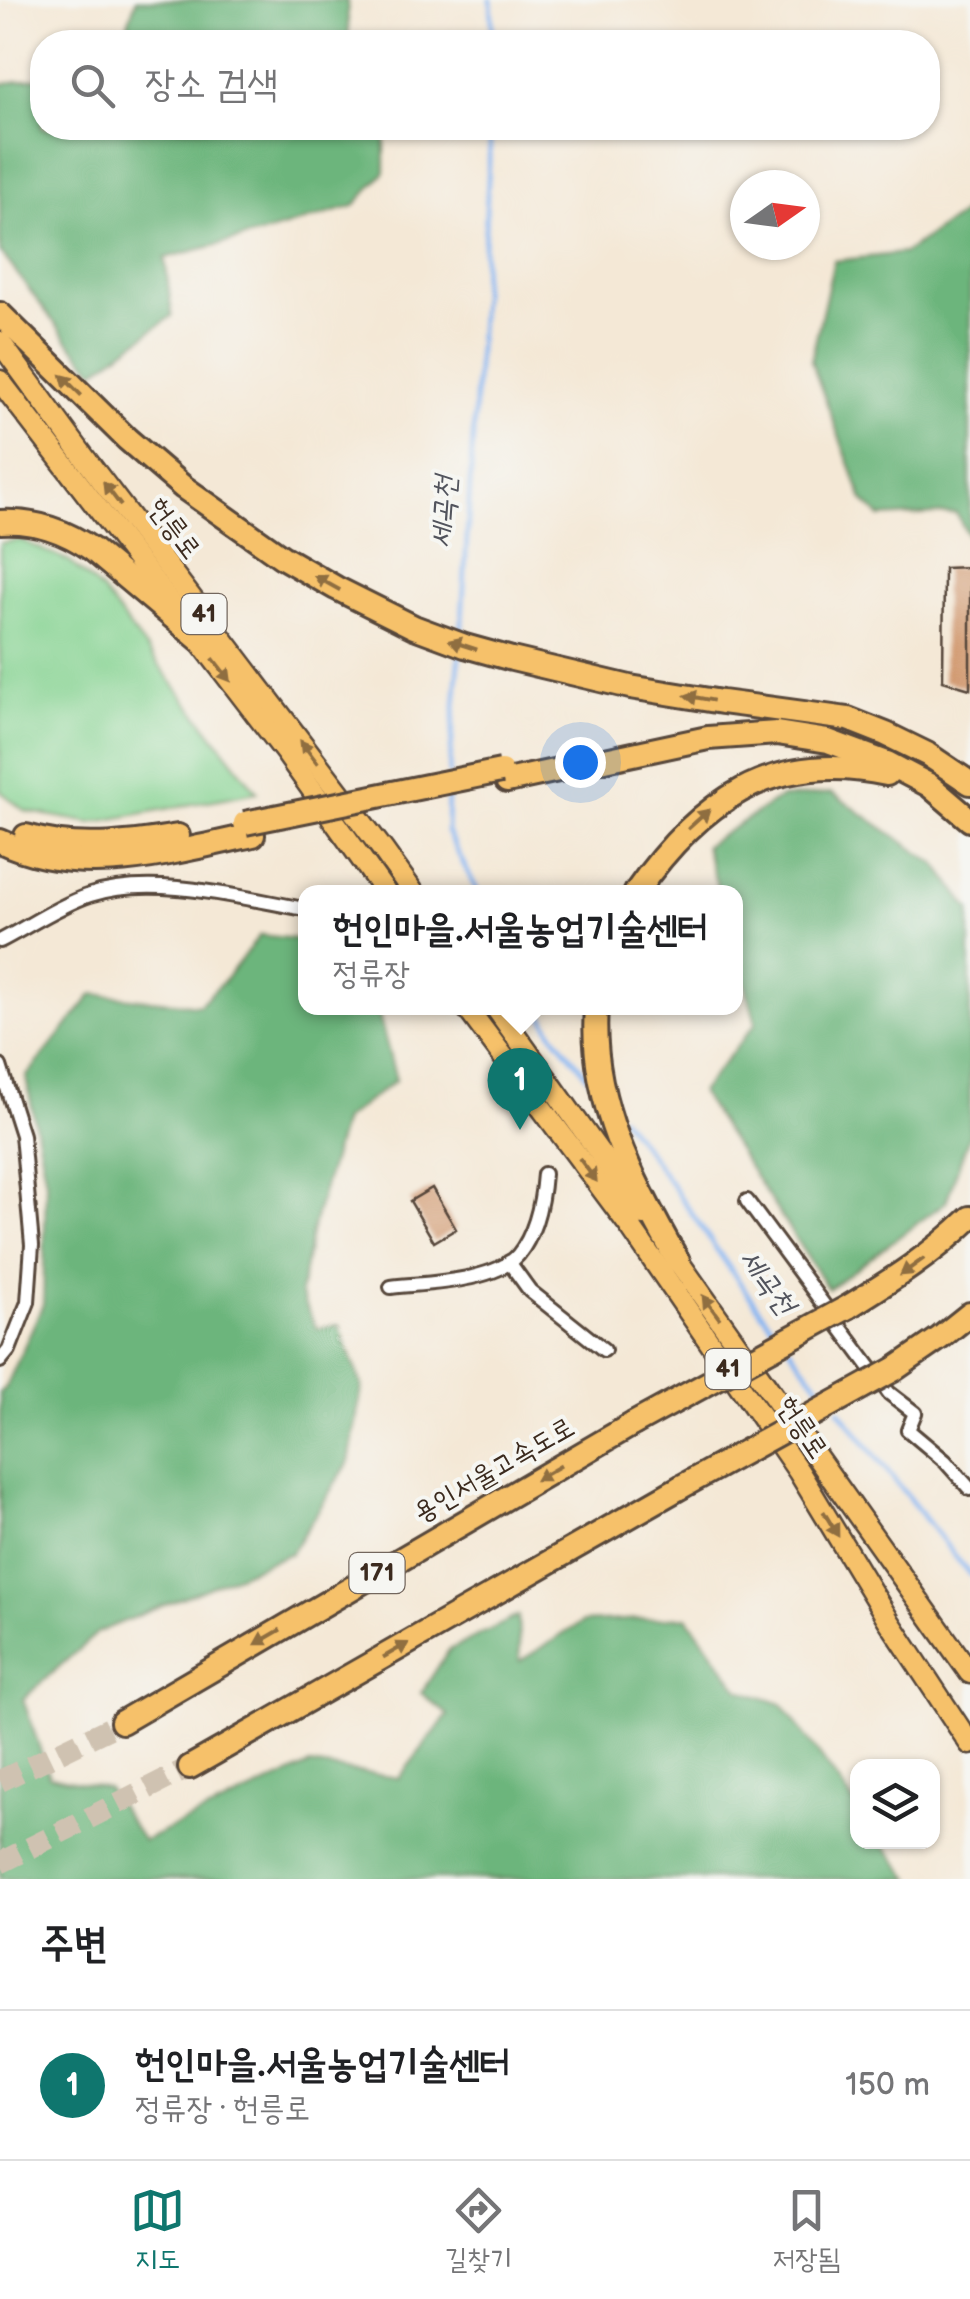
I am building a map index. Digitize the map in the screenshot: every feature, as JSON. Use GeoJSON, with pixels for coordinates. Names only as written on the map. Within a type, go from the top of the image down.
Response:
{"type":"FeatureCollection","features":[{"type":"Feature","properties":{"kind":"highway"},"geometry":{"type":"LineString","coordinates":[[0,314],[118,432],[183,487],[282,557],[414,627],[512,660],[648,690],[848,719],[927,754],[970,783]]}},
{"type":"Feature","properties":{"kind":"highway"},"geometry":{"type":"LineString","coordinates":[[0,522],[43,525],[75,538],[198,639]]}},
{"type":"Feature","properties":{"kind":"highway"},"geometry":{"type":"LineString","coordinates":[[504,776],[705,728],[751,722],[801,722],[848,729],[927,754]]}},
{"type":"Feature","properties":{"kind":"highway"},"geometry":{"type":"LineString","coordinates":[[0,841],[46,858],[74,862],[150,856],[249,829],[504,776],[708,738],[776,733],[809,736],[887,763],[929,785],[970,820]]}},
{"type":"Feature","properties":{"kind":"highway"},"geometry":{"type":"LineString","coordinates":[[641,885],[707,811],[764,781],[837,766],[929,785]]}},
{"type":"Feature","properties":{"kind":"highway"},"geometry":{"type":"LineString","coordinates":[[0,827],[47,842],[94,846],[249,829]]}},
{"type":"Feature","properties":{"kind":"highway"},"geometry":{"type":"LineString","coordinates":[[596,1015],[596,1056],[608,1109],[630,1170],[678,1261]]}},
{"type":"Feature","properties":{"kind":"highway","name":"용인서울고속도로"},"geometry":{"type":"LineString","coordinates":[[122,1722],[632,1424],[848,1307],[928,1255],[970,1218]]}},
{"type":"Feature","properties":{"kind":"highway"},"geometry":{"type":"LineString","coordinates":[[190,1767],[895,1369],[970,1314]]}},
{"type":"Feature","properties":{"kind":"main road","name":"헌릉로"},"geometry":{"type":"LineString","coordinates":[[0,342],[408,885]]}},
{"type":"Feature","properties":{"kind":"main road","name":"헌릉로"},"geometry":{"type":"LineString","coordinates":[[0,381],[286,753],[379,885]]}},
{"type":"Feature","properties":{"kind":"main road","name":"헌릉로"},"geometry":{"type":"LineString","coordinates":[[472,1015],[629,1226],[789,1457],[970,1744]]}},
{"type":"Feature","properties":{"kind":"main road","name":"헌릉로"},"geometry":{"type":"LineString","coordinates":[[501,1015],[970,1672]]}},
{"type":"Feature","properties":{"kind":"street"},"geometry":{"type":"LineString","coordinates":[[0,941],[88,895],[135,885],[298,908]]}},
{"type":"Feature","properties":{"kind":"street"},"geometry":{"type":"LineString","coordinates":[[0,1066],[22,1136],[32,1245],[28,1302],[9,1350],[0,1361]]}},
{"type":"Feature","properties":{"kind":"street"},"geometry":{"type":"LineString","coordinates":[[392,1287],[465,1278],[502,1268],[518,1255],[533,1228],[542,1201],[544,1174]]}},
{"type":"Feature","properties":{"kind":"street"},"geometry":{"type":"LineString","coordinates":[[747,1201],[890,1393],[915,1413],[908,1430],[945,1461],[970,1490]]}},
{"type":"Feature","properties":{"kind":"street"},"geometry":{"type":"LineString","coordinates":[[509,1262],[530,1291],[604,1350]]}},
{"type":"Feature","properties":{"kind":"green space"},"geometry":{"type":"Polygon","coordinates":[[[136,0],[347,0],[348,30],[126,30],[136,0]]]}},
{"type":"Feature","properties":{"kind":"green space"},"geometry":{"type":"Polygon","coordinates":[[[30,79],[30,140],[385,140],[385,172],[354,206],[165,258],[172,316],[95,371],[0,251],[0,84],[30,79]]]}},
{"type":"Feature","properties":{"kind":"green space"},"geometry":{"type":"Polygon","coordinates":[[[970,205],[968,536],[956,513],[880,517],[863,500],[811,361],[834,261],[904,253],[970,205]]]}},
{"type":"Feature","properties":{"kind":"green space"},"geometry":{"type":"Polygon","coordinates":[[[21,540],[70,562],[101,590],[257,792],[91,823],[25,811],[0,791],[0,543],[21,540]]]}},
{"type":"Feature","properties":{"kind":"green space"},"geometry":{"type":"Polygon","coordinates":[[[832,793],[937,865],[970,910],[970,1133],[946,1202],[828,1289],[700,1092],[756,1023],[743,976],[743,885],[717,885],[705,846],[780,798],[832,793]]]}},
{"type":"Feature","properties":{"kind":"green space"},"geometry":{"type":"Polygon","coordinates":[[[260,935],[298,939],[298,1015],[379,1015],[396,1080],[343,1120],[311,1233],[300,1293],[316,1328],[339,1325],[362,1386],[349,1462],[291,1553],[98,1632],[23,1699],[49,1776],[107,1788],[143,1841],[310,1765],[399,1778],[448,1715],[421,1693],[449,1650],[518,1616],[520,1661],[583,1622],[687,1617],[740,1690],[782,1704],[850,1797],[850,1849],[887,1849],[911,1879],[0,1879],[0,1393],[43,1304],[46,1181],[26,1077],[93,994],[199,1005],[225,980],[260,935]]]}},
{"type":"Feature","properties":{"kind":"building"},"geometry":{"type":"Polygon","coordinates":[[[970,567],[970,689],[943,681],[944,568],[970,567]]]}},
{"type":"Feature","properties":{"kind":"building"},"geometry":{"type":"Polygon","coordinates":[[[432,1188],[456,1229],[434,1242],[410,1201],[432,1188]]]}},
{"type":"Feature","properties":{"kind":"waterway","name":"세곡천"},"geometry":{"type":"LineString","coordinates":[[491,0],[492,30]]}},
{"type":"Feature","properties":{"kind":"waterway","name":"세곡천"},"geometry":{"type":"LineString","coordinates":[[461,639],[490,140]]}},
{"type":"Feature","properties":{"kind":"waterway","name":"세곡천"},"geometry":{"type":"LineString","coordinates":[[449,773],[460,650]]}},
{"type":"Feature","properties":{"kind":"waterway","name":"세곡천"},"geometry":{"type":"LineString","coordinates":[[448,789],[447,832],[474,885]]}},
{"type":"Feature","properties":{"kind":"waterway","name":"세곡천"},"geometry":{"type":"LineString","coordinates":[[543,1015],[592,1082]]}},
{"type":"Feature","properties":{"kind":"waterway","name":"세곡천"},"geometry":{"type":"LineString","coordinates":[[621,1117],[779,1335]]}},
{"type":"Feature","properties":{"kind":"waterway","name":"세곡천"},"geometry":{"type":"LineString","coordinates":[[789,1347],[829,1398]]}},
{"type":"Feature","properties":{"kind":"waterway","name":"세곡천"},"geometry":{"type":"LineString","coordinates":[[839,1410],[970,1575]]}},
{"type":"Feature","properties":{"kind":"tunnel"},"geometry":{"type":"LineString","coordinates":[[0,1781],[122,1722]]}},
{"type":"Feature","properties":{"kind":"tunnel"},"geometry":{"type":"LineString","coordinates":[[0,1863],[190,1767]]}},
{"type":"Feature","properties":{"kind":"place","name":"헌인마을.서울농업기술센터"},"geometry":{"type":"Point","coordinates":[520,1130]}}]}
